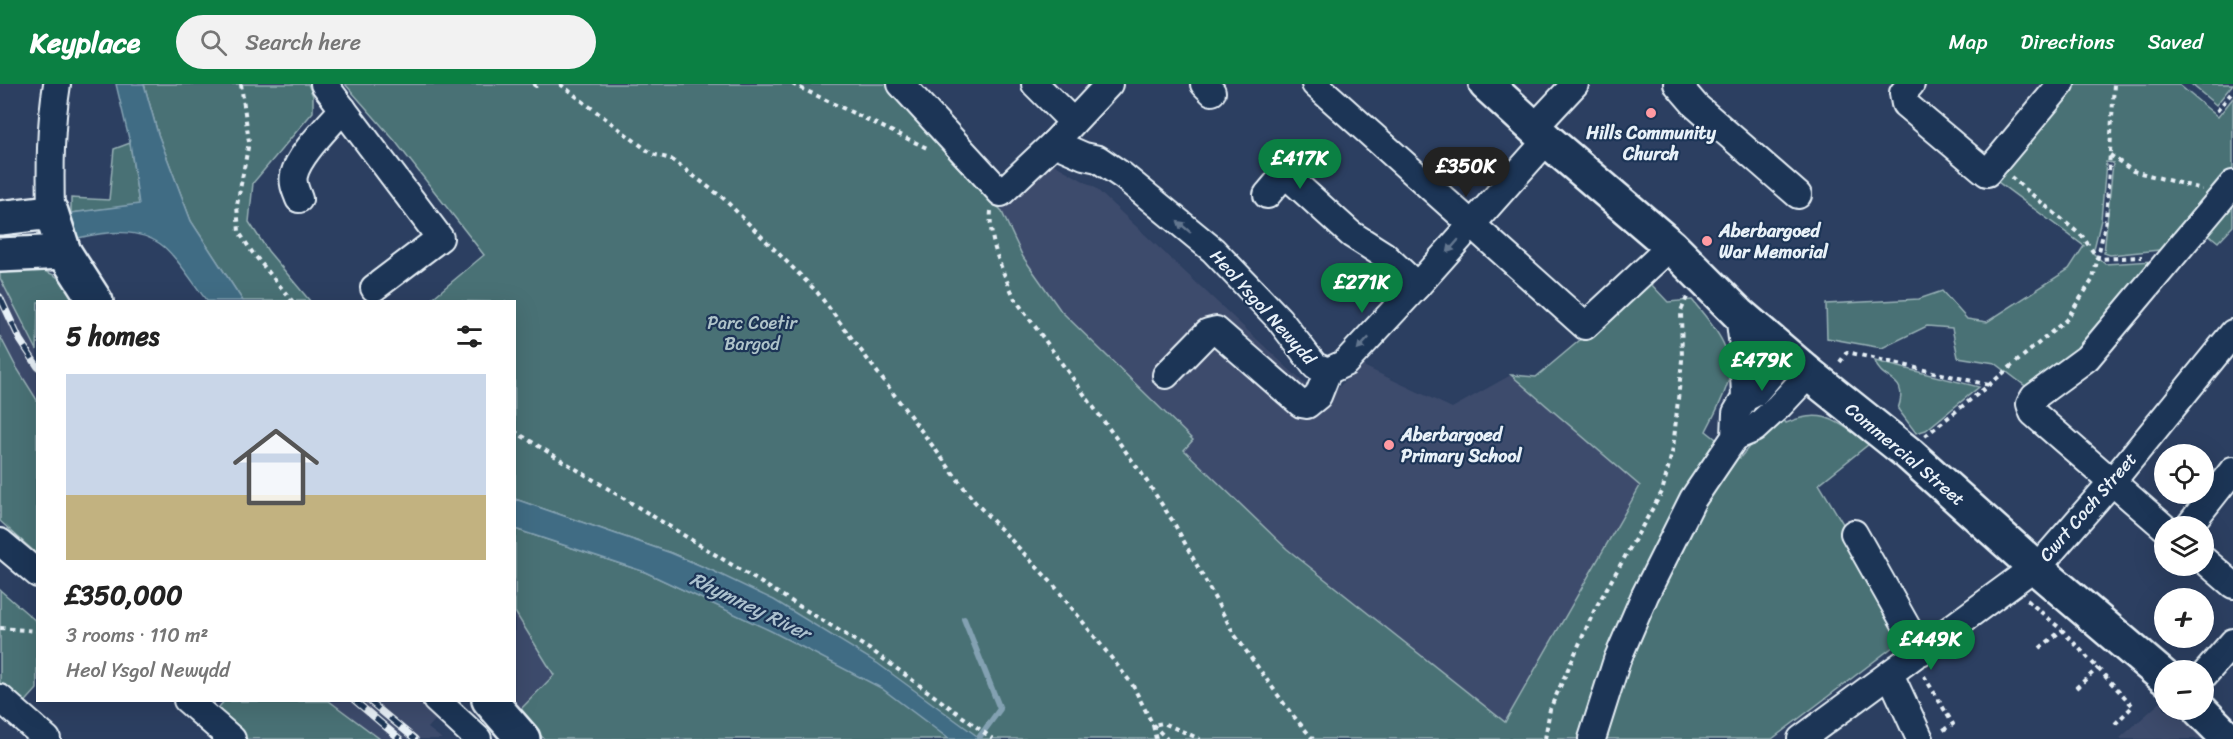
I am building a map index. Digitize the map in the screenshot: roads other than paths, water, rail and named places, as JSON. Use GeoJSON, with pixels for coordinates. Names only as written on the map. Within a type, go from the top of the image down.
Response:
{"type":"FeatureCollection","features":[{"type":"Feature","properties":{"kind":"main road","name":"Commercial Street"},"geometry":{"type":"LineString","coordinates":[[1486,84],[1671,246],[1739,314],[1798,365],[1909,454],[2023,575],[2154,670]]}},
{"type":"Feature","properties":{"kind":"main road"},"geometry":{"type":"LineString","coordinates":[[0,218],[51,212],[64,252],[95,300]]}},
{"type":"Feature","properties":{"kind":"main road"},"geometry":{"type":"LineString","coordinates":[[0,255],[64,252]]}},
{"type":"Feature","properties":{"kind":"main road"},"geometry":{"type":"LineString","coordinates":[[491,702],[523,739]]}},
{"type":"Feature","properties":{"kind":"main road"},"geometry":{"type":"LineString","coordinates":[[2210,720],[2229,739]]}},
{"type":"Feature","properties":{"kind":"street"},"geometry":{"type":"LineString","coordinates":[[51,212],[49,155],[57,84]]}},
{"type":"Feature","properties":{"kind":"street"},"geometry":{"type":"LineString","coordinates":[[324,84],[440,238],[374,288]]}},
{"type":"Feature","properties":{"kind":"street"},"geometry":{"type":"LineString","coordinates":[[901,84],[1000,193],[1054,143],[1109,84]]}},
{"type":"Feature","properties":{"kind":"street"},"geometry":{"type":"LineString","coordinates":[[1035,84],[1073,123]]}},
{"type":"Feature","properties":{"kind":"street"},"geometry":{"type":"LineString","coordinates":[[1315,84],[1585,326],[1671,246]]}},
{"type":"Feature","properties":{"kind":"street","name":"Heol Ysgol Newydd"},"geometry":{"type":"LineString","coordinates":[[1054,143],[1084,156],[1098,159],[1123,176],[1213,250],[1279,319],[1315,366],[1328,371],[1345,363],[1418,286],[1472,224],[1541,134],[1575,84]]}},
{"type":"Feature","properties":{"kind":"street"},"geometry":{"type":"LineString","coordinates":[[1677,84],[1696,106],[1798,195]]}},
{"type":"Feature","properties":{"kind":"street"},"geometry":{"type":"LineString","coordinates":[[1907,89],[1905,104],[1987,173],[2061,84]]}},
{"type":"Feature","properties":{"kind":"street"},"geometry":{"type":"LineString","coordinates":[[298,199],[294,187],[294,175],[304,157],[343,109]]}},
{"type":"Feature","properties":{"kind":"street"},"geometry":{"type":"LineString","coordinates":[[1267,195],[1292,165],[1351,234],[1384,255],[1418,286]]}},
{"type":"Feature","properties":{"kind":"street"},"geometry":{"type":"LineString","coordinates":[[2154,519],[2033,413],[2030,404],[2034,397],[2087,358],[2228,190]]}},
{"type":"Feature","properties":{"kind":"street"},"geometry":{"type":"LineString","coordinates":[[1739,314],[1745,399]]}},
{"type":"Feature","properties":{"kind":"street"},"geometry":{"type":"LineString","coordinates":[[1166,375],[1208,332],[1216,330],[1300,404],[1306,405],[1318,396],[1328,371]]}},
{"type":"Feature","properties":{"kind":"street","name":"Cwrt Coch Street"},"geometry":{"type":"LineString","coordinates":[[1801,739],[2044,560],[2111,483],[2233,333]]}},
{"type":"Feature","properties":{"kind":"street"},"geometry":{"type":"LineString","coordinates":[[1592,739],[1617,660],[1645,595],[1693,499],[1735,437],[1736,413],[1745,399],[1798,365]]}},
{"type":"Feature","properties":{"kind":"street"},"geometry":{"type":"LineString","coordinates":[[1735,437],[1754,429],[1779,406],[1798,365]]}},
{"type":"Feature","properties":{"kind":"street"},"geometry":{"type":"LineString","coordinates":[[2197,516],[2233,470]]}},
{"type":"Feature","properties":{"kind":"street"},"geometry":{"type":"LineString","coordinates":[[1854,533],[1916,655]]}},
{"type":"Feature","properties":{"kind":"street"},"geometry":{"type":"LineString","coordinates":[[0,542],[36,572]]}},
{"type":"Feature","properties":{"kind":"street"},"geometry":{"type":"LineString","coordinates":[[2214,569],[2233,585]]}},
{"type":"Feature","properties":{"kind":"street"},"geometry":{"type":"LineString","coordinates":[[2214,664],[2233,642]]}},
{"type":"Feature","properties":{"kind":"street"},"geometry":{"type":"LineString","coordinates":[[1890,674],[1920,739]]}},
{"type":"Feature","properties":{"kind":"street"},"geometry":{"type":"LineString","coordinates":[[0,698],[47,739]]}},
{"type":"Feature","properties":{"kind":"street"},"geometry":{"type":"LineString","coordinates":[[189,702],[232,739]]}},
{"type":"Feature","properties":{"kind":"street"},"geometry":{"type":"LineString","coordinates":[[438,702],[478,739]]}},
{"type":"Feature","properties":{"kind":"water"},"geometry":{"type":"Polygon","coordinates":[[[116,84],[144,84],[158,134],[191,221],[242,300],[206,300],[169,251],[144,236],[111,233],[78,238],[71,213],[139,204],[130,143],[116,84]]]}},
{"type":"Feature","properties":{"kind":"water","name":"Rhymney River"},"geometry":{"type":"Polygon","coordinates":[[[516,499],[671,553],[774,600],[877,663],[981,739],[949,739],[881,688],[771,631],[645,572],[516,529],[516,499]]]}},
{"type":"Feature","properties":{"kind":"waterway"},"geometry":{"type":"LineString","coordinates":[[964,619],[1000,709],[978,739]]}},
{"type":"Feature","properties":{"kind":"railway"},"geometry":{"type":"LineString","coordinates":[[0,297],[20,340],[36,364]]}},
{"type":"Feature","properties":{"kind":"railway"},"geometry":{"type":"LineString","coordinates":[[356,702],[400,739]]}},
{"type":"Feature","properties":{"kind":"railway"},"geometry":{"type":"LineString","coordinates":[[370,702],[415,739]]}},
{"type":"Feature","properties":{"kind":"place","name":"Hills Community Church"},"geometry":{"type":"Point","coordinates":[1651,113]}},
{"type":"Feature","properties":{"kind":"place","name":"Aberbargoed War Memorial"},"geometry":{"type":"Point","coordinates":[1707,241]}},
{"type":"Feature","properties":{"kind":"place","name":"Aberbargoed Primary School"},"geometry":{"type":"Point","coordinates":[1389,445]}},
{"type":"Feature","properties":{"kind":"park label","name":"Parc Coetir Bargod"},"geometry":{"type":"Point","coordinates":[752,333]}}]}
